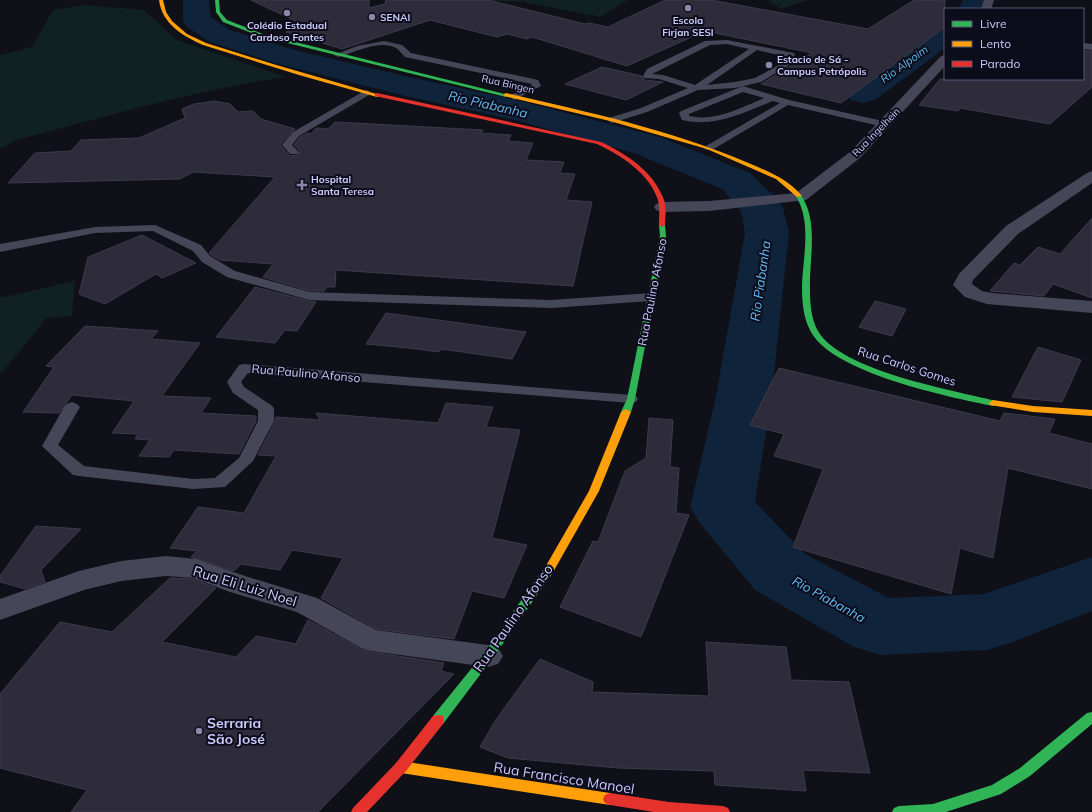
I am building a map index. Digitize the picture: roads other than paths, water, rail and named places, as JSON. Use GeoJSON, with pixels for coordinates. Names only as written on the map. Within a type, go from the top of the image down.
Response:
{"type":"FeatureCollection","features":[{"type":"Feature","properties":{"kind":"main road"},"geometry":{"type":"LineString","coordinates":[[161,0],[161,6],[167,20],[186,36],[307,77],[366,93],[599,143],[615,150],[635,164],[646,176],[656,191],[662,207]]}},
{"type":"Feature","properties":{"kind":"main road","name":"Rua Bingen"},"geometry":{"type":"LineString","coordinates":[[217,0],[218,12],[225,21],[262,35],[338,55],[612,120],[709,148],[778,178],[800,197]]}},
{"type":"Feature","properties":{"kind":"main road","name":"Rua Carlos Gomes"},"geometry":{"type":"LineString","coordinates":[[800,197],[809,224],[806,281],[807,313],[815,334],[831,350],[852,362],[904,380],[956,395],[992,403],[1026,408],[1092,413]]}},
{"type":"Feature","properties":{"kind":"main road","name":"Rua Paulino Afonso"},"geometry":{"type":"LineString","coordinates":[[358,812],[401,767],[488,656],[544,578],[594,491],[631,399],[663,236],[662,207]]}},
{"type":"Feature","properties":{"kind":"main road"},"geometry":{"type":"LineString","coordinates":[[899,812],[933,810],[996,790],[1025,772],[1092,717]]}},
{"type":"Feature","properties":{"kind":"main road","name":"Rua Francisco Manoel"},"geometry":{"type":"LineString","coordinates":[[401,767],[668,808],[723,812]]}},
{"type":"Feature","properties":{"kind":"street","name":"Rua Ingelhein"},"geometry":{"type":"LineString","coordinates":[[800,197],[855,155],[944,59]]}},
{"type":"Feature","properties":{"kind":"street"},"geometry":{"type":"LineString","coordinates":[[1092,176],[1012,230],[965,278],[962,285],[968,292],[976,296],[992,299],[1092,308]]}},
{"type":"Feature","properties":{"kind":"street"},"geometry":{"type":"LineString","coordinates":[[662,207],[709,206],[800,197]]}},
{"type":"Feature","properties":{"kind":"street","name":"Rua Eli Luiz Noel"},"geometry":{"type":"LineString","coordinates":[[0,610],[79,581],[121,571],[166,566],[196,569],[307,605],[371,640],[488,656]]}},
{"type":"Feature","properties":{"kind":"lane"},"geometry":{"type":"LineString","coordinates":[[772,98],[710,121],[695,122],[685,118],[684,113],[691,109],[739,87],[758,80],[792,61],[791,55],[757,47],[727,42],[708,44],[650,71],[647,76],[660,77],[696,88],[739,87],[772,98],[884,124]]}},
{"type":"Feature","properties":{"kind":"lane"},"geometry":{"type":"LineString","coordinates":[[338,55],[371,44],[386,44],[398,46],[408,55],[535,82],[537,86],[514,97]]}},
{"type":"Feature","properties":{"kind":"lane"},"geometry":{"type":"LineString","coordinates":[[612,120],[644,110],[696,88],[757,47]]}},
{"type":"Feature","properties":{"kind":"lane"},"geometry":{"type":"LineString","coordinates":[[294,152],[288,145],[296,134],[366,93]]}},
{"type":"Feature","properties":{"kind":"lane"},"geometry":{"type":"LineString","coordinates":[[709,148],[788,102]]}},
{"type":"Feature","properties":{"kind":"lane"},"geometry":{"type":"LineString","coordinates":[[0,248],[94,230],[155,228],[197,248],[206,259],[231,274],[309,296],[551,304],[651,297]]}},
{"type":"Feature","properties":{"kind":"lane","name":"Rua Paulino Afonso"},"geometry":{"type":"LineString","coordinates":[[72,407],[50,446],[79,472],[193,484],[219,483],[245,461],[266,420],[266,408],[238,390],[234,382],[244,368],[631,399]]}},
{"type":"Feature","properties":{"kind":"waterway","name":"Rio Piabanha"},"geometry":{"type":"LineString","coordinates":[[196,0],[197,21],[220,36],[286,57],[405,86],[520,111],[647,145],[736,181],[762,208],[767,233],[743,401],[722,507],[780,572],[880,627],[987,622],[1092,583]]}},
{"type":"Feature","properties":{"kind":"waterway","name":"Rio Alpoim"},"geometry":{"type":"LineString","coordinates":[[972,8],[976,0]]}},
{"type":"Feature","properties":{"kind":"waterway","name":"Rio Alpoim"},"geometry":{"type":"LineString","coordinates":[[863,93],[944,35]]}},
{"type":"Feature","properties":{"kind":"place","name":"Escola Firjan SESI"},"geometry":{"type":"Point","coordinates":[688,8]}},
{"type":"Feature","properties":{"kind":"place","name":"Colédio Estadual Cardoso Fontes"},"geometry":{"type":"Point","coordinates":[287,13]}},
{"type":"Feature","properties":{"kind":"place","name":"SENAI"},"geometry":{"type":"Point","coordinates":[372,17]}},
{"type":"Feature","properties":{"kind":"place","name":"Estacio de Sá - Campus Petrópolis"},"geometry":{"type":"Point","coordinates":[769,65]}},
{"type":"Feature","properties":{"kind":"place","name":"Hospital Santa Teresa"},"geometry":{"type":"Point","coordinates":[302,185]}},
{"type":"Feature","properties":{"kind":"place","name":"Serraria São José"},"geometry":{"type":"Point","coordinates":[199,731]}}]}
